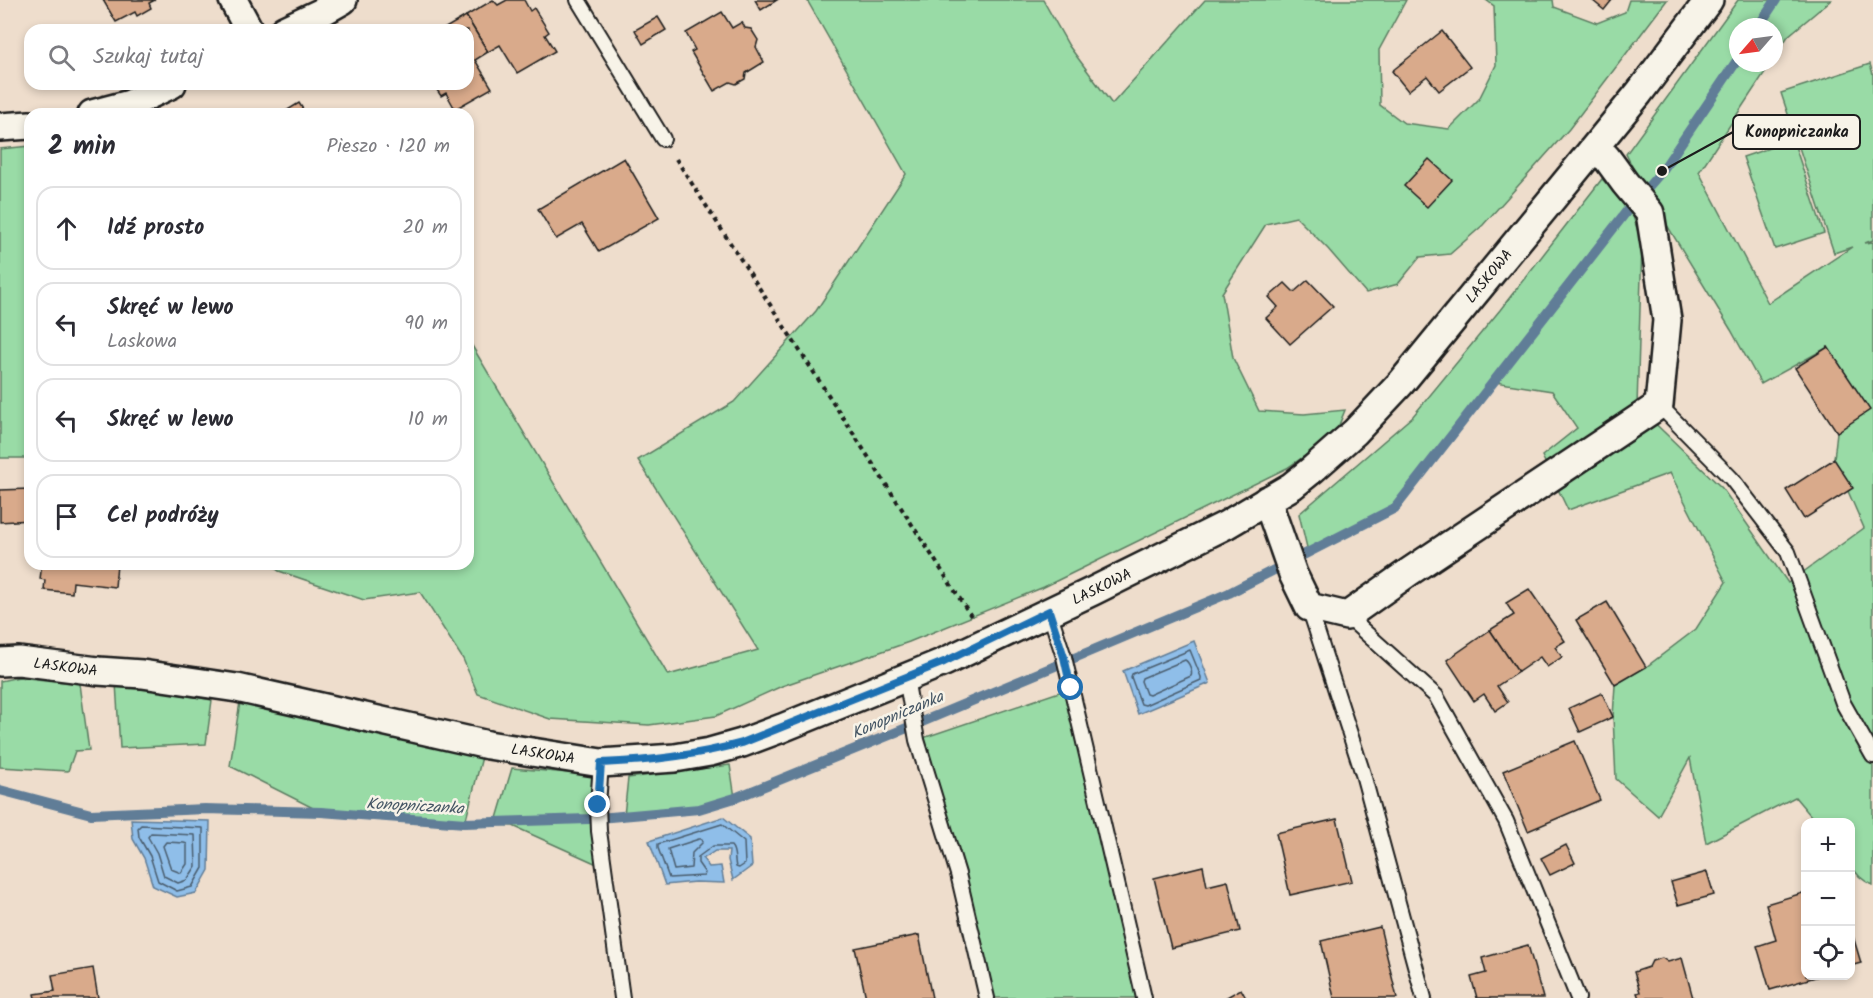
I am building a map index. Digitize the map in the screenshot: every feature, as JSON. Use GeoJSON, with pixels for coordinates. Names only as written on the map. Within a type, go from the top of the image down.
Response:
{"type":"FeatureCollection","features":[{"type":"Feature","properties":{"kind":"street"},"geometry":{"type":"LineString","coordinates":[[233,0],[246,24]]}},
{"type":"Feature","properties":{"kind":"street"},"geometry":{"type":"LineString","coordinates":[[297,24],[343,0]]}},
{"type":"Feature","properties":{"kind":"street","name":"LASKOWA"},"geometry":{"type":"LineString","coordinates":[[0,662],[19,661],[142,674],[237,688],[488,745],[601,763],[675,758],[742,743],[906,678],[987,642],[1226,525],[1292,486],[1375,412],[1470,301],[1592,151],[1709,0]]}},
{"type":"Feature","properties":{"kind":"street"},"geometry":{"type":"LineString","coordinates":[[115,108],[130,104],[159,90]]}},
{"type":"Feature","properties":{"kind":"street"},"geometry":{"type":"LineString","coordinates":[[0,127],[24,125]]}},
{"type":"Feature","properties":{"kind":"street"},"geometry":{"type":"LineString","coordinates":[[1267,500],[1293,574],[1309,607],[1347,616],[1659,405],[1667,320],[1650,213],[1606,157],[1592,151]]}},
{"type":"Feature","properties":{"kind":"lane"},"geometry":{"type":"LineString","coordinates":[[578,0],[663,139]]}},
{"type":"Feature","properties":{"kind":"lane"},"geometry":{"type":"LineString","coordinates":[[1659,405],[1731,478],[1788,552],[1843,703],[1873,756]]}},
{"type":"Feature","properties":{"kind":"lane"},"geometry":{"type":"LineString","coordinates":[[1309,607],[1364,774],[1424,998]]}},
{"type":"Feature","properties":{"kind":"lane"},"geometry":{"type":"LineString","coordinates":[[1049,611],[1064,657],[1144,998]]}},
{"type":"Feature","properties":{"kind":"lane"},"geometry":{"type":"LineString","coordinates":[[1347,616],[1436,696],[1506,821],[1578,998]]}},
{"type":"Feature","properties":{"kind":"lane"},"geometry":{"type":"LineString","coordinates":[[906,678],[917,740],[958,874],[987,998]]}},
{"type":"Feature","properties":{"kind":"lane"},"geometry":{"type":"LineString","coordinates":[[601,763],[599,831],[622,998]]}},
{"type":"Feature","properties":{"kind":"path"},"geometry":{"type":"LineString","coordinates":[[663,139],[987,642]]}},
{"type":"Feature","properties":{"kind":"green space"},"geometry":{"type":"Polygon","coordinates":[[[807,0],[1043,0],[1069,46],[1112,104],[1205,0],[1406,0],[1379,50],[1380,105],[1404,123],[1449,129],[1479,99],[1496,65],[1494,6],[1486,0],[1553,0],[1554,7],[1597,23],[1625,12],[1629,0],[1667,0],[1569,129],[1483,225],[1450,254],[1420,257],[1398,284],[1366,293],[1328,249],[1296,217],[1266,224],[1222,293],[1233,358],[1259,411],[1304,414],[1345,410],[1335,435],[1287,468],[1044,587],[909,642],[782,686],[716,716],[649,725],[550,719],[478,694],[463,659],[420,592],[364,600],[278,570],[474,570],[474,349],[668,675],[758,650],[638,460],[734,402],[816,311],[906,174],[807,0]]]}},
{"type":"Feature","properties":{"kind":"green space"},"geometry":{"type":"Polygon","coordinates":[[[1738,0],[1831,0],[1788,36],[1783,44],[1783,18],[1729,18],[1729,72],[1765,72],[1699,172],[1768,303],[1852,247],[1834,253],[1781,93],[1870,64],[1873,74],[1873,240],[1865,243],[1873,242],[1873,885],[1863,880],[1855,870],[1855,818],[1813,818],[1795,797],[1706,843],[1690,758],[1658,816],[1616,779],[1613,717],[1615,685],[1646,667],[1696,629],[1726,582],[1670,473],[1568,510],[1542,456],[1577,428],[1552,391],[1495,382],[1395,508],[1308,552],[1299,514],[1413,416],[1500,310],[1602,179],[1630,207],[1642,244],[1637,406],[1722,488],[1788,583],[1864,528],[1834,459],[1837,432],[1869,410],[1828,347],[1761,384],[1626,154],[1738,0]]]}},
{"type":"Feature","properties":{"kind":"green space"},"geometry":{"type":"Polygon","coordinates":[[[1793,140],[1824,233],[1775,249],[1743,157],[1793,140]]]}},
{"type":"Feature","properties":{"kind":"green space"},"geometry":{"type":"Polygon","coordinates":[[[24,147],[24,458],[0,458],[0,149],[24,147]]]}},
{"type":"Feature","properties":{"kind":"green space"},"geometry":{"type":"Polygon","coordinates":[[[19,677],[80,684],[89,750],[75,751],[68,771],[0,767],[0,681],[19,677]]]}},
{"type":"Feature","properties":{"kind":"green space"},"geometry":{"type":"Polygon","coordinates":[[[116,683],[212,700],[206,744],[120,748],[116,683]]]}},
{"type":"Feature","properties":{"kind":"green space"},"geometry":{"type":"Polygon","coordinates":[[[1071,688],[1141,998],[984,998],[917,740],[1071,688]]]}},
{"type":"Feature","properties":{"kind":"green space"},"geometry":{"type":"Polygon","coordinates":[[[240,702],[482,757],[465,823],[321,812],[230,766],[240,702]]]}},
{"type":"Feature","properties":{"kind":"green space"},"geometry":{"type":"Polygon","coordinates":[[[730,765],[735,798],[699,809],[624,816],[628,778],[730,765]]]}},
{"type":"Feature","properties":{"kind":"green space"},"geometry":{"type":"Polygon","coordinates":[[[512,768],[603,776],[597,864],[513,826],[495,825],[512,768]]]}},
{"type":"Feature","properties":{"kind":"water"},"geometry":{"type":"Polygon","coordinates":[[[1194,641],[1210,683],[1138,714],[1123,671],[1194,641]]]}},
{"type":"Feature","properties":{"kind":"water"},"geometry":{"type":"Polygon","coordinates":[[[723,817],[750,839],[752,866],[733,880],[728,860],[729,851],[715,851],[703,859],[709,867],[721,866],[724,883],[695,882],[665,885],[649,841],[723,817]]]}},
{"type":"Feature","properties":{"kind":"water"},"geometry":{"type":"Polygon","coordinates":[[[131,819],[210,821],[209,870],[196,893],[177,897],[153,886],[144,858],[133,839],[131,819]]]}},
{"type":"Feature","properties":{"kind":"building"},"geometry":{"type":"Polygon","coordinates":[[[103,0],[155,0],[149,3],[151,8],[137,16],[135,12],[116,22],[103,0]]]}},
{"type":"Feature","properties":{"kind":"building"},"geometry":{"type":"Polygon","coordinates":[[[493,0],[498,5],[507,0],[524,0],[530,11],[534,8],[549,32],[545,35],[555,51],[517,73],[500,45],[488,52],[474,29],[474,24],[471,24],[466,16],[493,0]]]}},
{"type":"Feature","properties":{"kind":"building"},"geometry":{"type":"Polygon","coordinates":[[[755,0],[777,0],[761,10],[755,0]]]}},
{"type":"Feature","properties":{"kind":"building"},"geometry":{"type":"Polygon","coordinates":[[[1592,0],[1612,0],[1604,10],[1592,0]]]}},
{"type":"Feature","properties":{"kind":"building"},"geometry":{"type":"Polygon","coordinates":[[[722,12],[732,28],[742,22],[745,28],[751,29],[758,40],[756,47],[764,62],[746,73],[745,79],[736,84],[730,82],[714,91],[691,52],[695,50],[686,33],[722,12]]]}},
{"type":"Feature","properties":{"kind":"building"},"geometry":{"type":"Polygon","coordinates":[[[466,16],[471,24],[452,24],[466,16]]]}},
{"type":"Feature","properties":{"kind":"building"},"geometry":{"type":"Polygon","coordinates":[[[658,17],[666,30],[643,44],[635,30],[658,17]]]}},
{"type":"Feature","properties":{"kind":"building"},"geometry":{"type":"Polygon","coordinates":[[[474,29],[488,52],[475,60],[492,88],[457,108],[454,108],[446,93],[441,96],[437,90],[474,90],[474,29]]]}},
{"type":"Feature","properties":{"kind":"building"},"geometry":{"type":"Polygon","coordinates":[[[1442,31],[1470,67],[1439,91],[1427,76],[1408,91],[1392,71],[1442,31]]]}},
{"type":"Feature","properties":{"kind":"building"},"geometry":{"type":"Polygon","coordinates":[[[299,103],[302,108],[291,108],[299,103]]]}},
{"type":"Feature","properties":{"kind":"building"},"geometry":{"type":"Polygon","coordinates":[[[624,158],[659,218],[599,252],[582,224],[556,239],[538,209],[624,158]]]}},
{"type":"Feature","properties":{"kind":"building"},"geometry":{"type":"Polygon","coordinates":[[[1429,159],[1452,180],[1427,207],[1404,186],[1429,159]]]}},
{"type":"Feature","properties":{"kind":"building"},"geometry":{"type":"Polygon","coordinates":[[[1308,280],[1333,306],[1290,344],[1266,318],[1278,307],[1269,297],[1285,283],[1294,292],[1308,280]]]}},
{"type":"Feature","properties":{"kind":"building"},"geometry":{"type":"Polygon","coordinates":[[[1828,347],[1870,410],[1837,432],[1795,368],[1828,347]]]}},
{"type":"Feature","properties":{"kind":"building"},"geometry":{"type":"Polygon","coordinates":[[[1834,459],[1853,488],[1804,519],[1786,490],[1834,459]]]}},
{"type":"Feature","properties":{"kind":"building"},"geometry":{"type":"Polygon","coordinates":[[[24,489],[24,520],[0,522],[0,490],[24,489]]]}},
{"type":"Feature","properties":{"kind":"building"},"geometry":{"type":"Polygon","coordinates":[[[41,570],[116,570],[115,587],[73,582],[72,593],[44,590],[45,580],[40,579],[41,570]]]}},
{"type":"Feature","properties":{"kind":"building"},"geometry":{"type":"Polygon","coordinates":[[[1529,589],[1565,641],[1555,647],[1562,657],[1547,667],[1540,657],[1518,672],[1490,630],[1514,615],[1506,603],[1529,589]]]}},
{"type":"Feature","properties":{"kind":"building"},"geometry":{"type":"Polygon","coordinates":[[[1607,602],[1646,667],[1615,685],[1576,620],[1607,602]]]}},
{"type":"Feature","properties":{"kind":"building"},"geometry":{"type":"Polygon","coordinates":[[[1490,630],[1518,672],[1497,686],[1508,702],[1495,711],[1484,694],[1474,701],[1447,660],[1490,630]]]}},
{"type":"Feature","properties":{"kind":"building"},"geometry":{"type":"Polygon","coordinates":[[[1602,693],[1613,717],[1580,732],[1569,708],[1602,693]]]}},
{"type":"Feature","properties":{"kind":"building"},"geometry":{"type":"Polygon","coordinates":[[[1575,741],[1600,800],[1528,831],[1503,771],[1575,741]]]}},
{"type":"Feature","properties":{"kind":"building"},"geometry":{"type":"Polygon","coordinates":[[[1337,819],[1352,881],[1290,895],[1276,833],[1337,819]]]}},
{"type":"Feature","properties":{"kind":"building"},"geometry":{"type":"Polygon","coordinates":[[[1566,845],[1575,863],[1550,875],[1541,858],[1566,845]]]}},
{"type":"Feature","properties":{"kind":"building"},"geometry":{"type":"Polygon","coordinates":[[[1203,866],[1207,886],[1228,881],[1240,931],[1171,948],[1154,878],[1203,866]]]}},
{"type":"Feature","properties":{"kind":"building"},"geometry":{"type":"Polygon","coordinates":[[[1707,872],[1714,895],[1678,905],[1671,882],[1707,872]]]}},
{"type":"Feature","properties":{"kind":"building"},"geometry":{"type":"Polygon","coordinates":[[[1801,894],[1801,980],[1805,980],[1770,990],[1757,946],[1776,940],[1766,904],[1801,894]]]}},
{"type":"Feature","properties":{"kind":"building"},"geometry":{"type":"Polygon","coordinates":[[[1380,927],[1397,998],[1334,998],[1321,941],[1380,927]]]}},
{"type":"Feature","properties":{"kind":"building"},"geometry":{"type":"Polygon","coordinates":[[[919,935],[932,998],[866,998],[855,948],[919,935]]]}},
{"type":"Feature","properties":{"kind":"building"},"geometry":{"type":"Polygon","coordinates":[[[1855,943],[1861,963],[1855,965],[1855,943]]]}},
{"type":"Feature","properties":{"kind":"building"},"geometry":{"type":"Polygon","coordinates":[[[1528,945],[1543,998],[1477,998],[1471,977],[1486,973],[1482,958],[1528,945]]]}},
{"type":"Feature","properties":{"kind":"building"},"geometry":{"type":"Polygon","coordinates":[[[1662,958],[1668,962],[1682,958],[1693,998],[1639,998],[1637,993],[1640,992],[1634,972],[1649,967],[1652,961],[1662,958]]]}},
{"type":"Feature","properties":{"kind":"building"},"geometry":{"type":"Polygon","coordinates":[[[93,968],[98,998],[35,998],[34,994],[55,991],[52,975],[93,968]]]}},
{"type":"Feature","properties":{"kind":"building"},"geometry":{"type":"Polygon","coordinates":[[[1241,989],[1246,998],[1225,998],[1241,989]]]}},
{"type":"Feature","properties":{"kind":"waterway","name":"Konopniczanka"},"geometry":{"type":"LineString","coordinates":[[1764,18],[1776,0]]}},
{"type":"Feature","properties":{"kind":"waterway","name":"Konopniczanka"},"geometry":{"type":"LineString","coordinates":[[1649,186],[1662,171],[1729,72]]}},
{"type":"Feature","properties":{"kind":"waterway","name":"Konopniczanka"},"geometry":{"type":"LineString","coordinates":[[0,790],[91,814],[205,809],[321,812],[465,823],[588,819],[699,809],[735,798],[1229,593],[1395,508],[1630,207]]}},
{"type":"Feature","properties":{"kind":"place","name":"Konopniczanka"},"geometry":{"type":"Point","coordinates":[1662,171]}},
{"type":"Feature","properties":{"kind":"route"},"geometry":{"type":"LineString","coordinates":[[598,805],[601,763],[675,758],[742,743],[944,662],[1049,611],[1071,688]]}}]}
